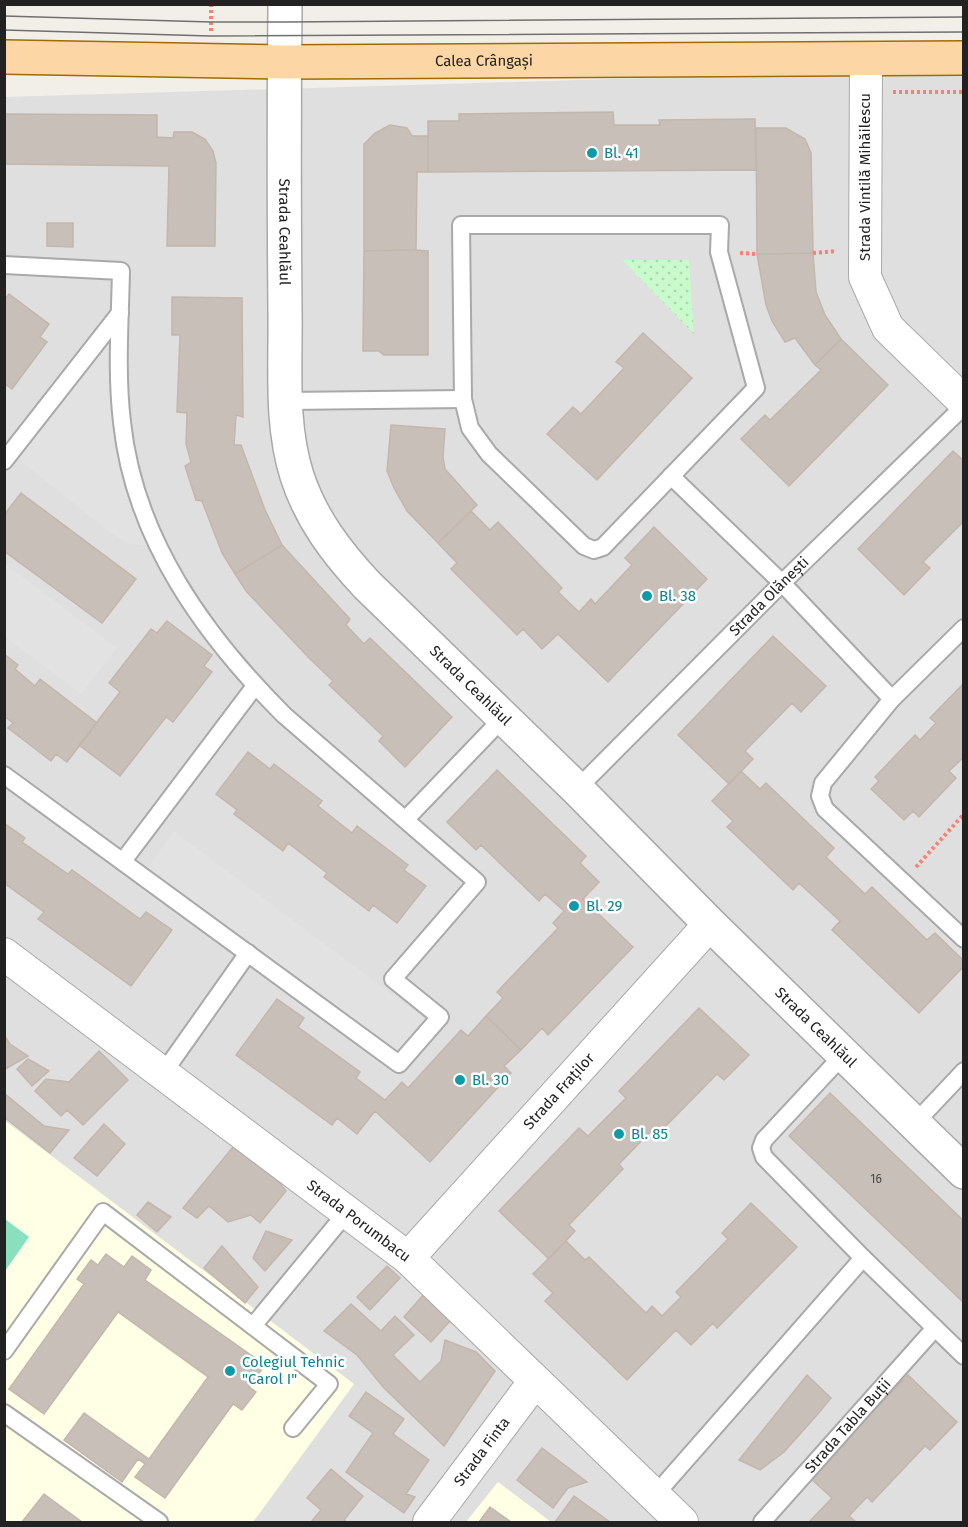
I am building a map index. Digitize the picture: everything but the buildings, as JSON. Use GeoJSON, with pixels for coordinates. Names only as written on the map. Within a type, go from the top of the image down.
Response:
{"type":"FeatureCollection","features":[{"type":"Feature","properties":{"kind":"main road","name":"Calea Crângași"},"geometry":{"type":"LineString","coordinates":[[4,57],[284,62],[963,58]]}},
{"type":"Feature","properties":{"kind":"street","name":"Strada Ceahlăul"},"geometry":{"type":"LineString","coordinates":[[285,4],[287,426],[297,475],[314,517],[329,540],[367,585],[577,789],[710,924],[963,1172]]}},
{"type":"Feature","properties":{"kind":"street","name":"Strada Vintilă Mihăilescu"},"geometry":{"type":"LineString","coordinates":[[866,60],[865,277],[888,328],[963,404]]}},
{"type":"Feature","properties":{"kind":"street","name":"Strada Fraților"},"geometry":{"type":"LineString","coordinates":[[408,1258],[710,924]]}},
{"type":"Feature","properties":{"kind":"street","name":"Strada Porumbacu"},"geometry":{"type":"LineString","coordinates":[[4,954],[164,1072],[408,1258],[682,1522]]}},
{"type":"Feature","properties":{"kind":"street","name":"Strada Finta"},"geometry":{"type":"LineString","coordinates":[[429,1522],[535,1381]]}},
{"type":"Feature","properties":{"kind":"lane"},"geometry":{"type":"LineString","coordinates":[[461,225],[720,225],[719,252],[756,388],[671,476],[603,548],[594,550],[584,546],[489,454],[470,428],[463,399],[461,225]]}},
{"type":"Feature","properties":{"kind":"lane"},"geometry":{"type":"LineString","coordinates":[[4,265],[121,271],[118,349],[122,424],[127,457],[136,489],[158,546],[174,577],[218,643],[255,686],[284,715],[477,882],[393,980],[440,1017],[399,1064],[4,775]]}},
{"type":"Feature","properties":{"kind":"lane"},"geometry":{"type":"LineString","coordinates":[[4,461],[120,314]]}},
{"type":"Feature","properties":{"kind":"lane"},"geometry":{"type":"LineString","coordinates":[[286,401],[463,399]]}},
{"type":"Feature","properties":{"kind":"lane","name":"Strada Olănești"},"geometry":{"type":"LineString","coordinates":[[577,789],[963,404]]}},
{"type":"Feature","properties":{"kind":"lane"},"geometry":{"type":"LineString","coordinates":[[671,476],[782,583],[892,699]]}},
{"type":"Feature","properties":{"kind":"lane"},"geometry":{"type":"LineString","coordinates":[[963,628],[892,699],[823,783],[820,796],[825,809],[963,939]]}},
{"type":"Feature","properties":{"kind":"lane"},"geometry":{"type":"LineString","coordinates":[[123,861],[255,686]]}},
{"type":"Feature","properties":{"kind":"lane"},"geometry":{"type":"LineString","coordinates":[[406,819],[503,718]]}},
{"type":"Feature","properties":{"kind":"lane"},"geometry":{"type":"LineString","coordinates":[[164,1072],[248,953]]}},
{"type":"Feature","properties":{"kind":"lane"},"geometry":{"type":"LineString","coordinates":[[844,1054],[764,1140],[761,1148],[764,1157],[963,1356]]}},
{"type":"Feature","properties":{"kind":"lane"},"geometry":{"type":"LineString","coordinates":[[915,1123],[963,1071]]}},
{"type":"Feature","properties":{"kind":"lane"},"geometry":{"type":"LineString","coordinates":[[4,1351],[103,1212],[329,1384],[293,1428]]}},
{"type":"Feature","properties":{"kind":"lane"},"geometry":{"type":"LineString","coordinates":[[253,1326],[347,1212]]}},
{"type":"Feature","properties":{"kind":"lane"},"geometry":{"type":"LineString","coordinates":[[655,1495],[863,1258]]}},
{"type":"Feature","properties":{"kind":"lane","name":"Strada Tabla Buții"},"geometry":{"type":"LineString","coordinates":[[762,1522],[934,1328]]}},
{"type":"Feature","properties":{"kind":"lane"},"geometry":{"type":"LineString","coordinates":[[4,1413],[159,1522]]}},
{"type":"Feature","properties":{"kind":"path"},"geometry":{"type":"LineString","coordinates":[[866,92],[963,92]]}},
{"type":"Feature","properties":{"kind":"path"},"geometry":{"type":"LineString","coordinates":[[903,882],[963,814]]}},
{"type":"Feature","properties":{"kind":"shaded area"},"geometry":{"type":"Polygon","coordinates":[[[887,71],[963,71],[963,1522],[5,1522],[4,97],[887,71]]]}},
{"type":"Feature","properties":{"kind":"shaded area"},"geometry":{"type":"Polygon","coordinates":[[[120,313],[119,394],[158,546],[128,543],[112,534],[11,453],[120,313]]]}},
{"type":"Feature","properties":{"kind":"shaded area"},"geometry":{"type":"Polygon","coordinates":[[[5,564],[117,648],[81,694],[5,637],[5,564]]]}},
{"type":"Feature","properties":{"kind":"shaded area"},"geometry":{"type":"Polygon","coordinates":[[[174,831],[425,1019],[398,1055],[147,869],[174,831]]]}},
{"type":"Feature","properties":{"kind":"shaded area"},"geometry":{"type":"Polygon","coordinates":[[[4,1120],[354,1384],[253,1522],[5,1522],[4,1120]]]}},
{"type":"Feature","properties":{"kind":"shaded area"},"geometry":{"type":"Polygon","coordinates":[[[498,1482],[551,1522],[466,1522],[498,1482]]]}},
{"type":"Feature","properties":{"kind":"green space"},"geometry":{"type":"Polygon","coordinates":[[[622,260],[689,260],[694,334],[622,260]]]}},
{"type":"Feature","properties":{"kind":"green space"},"geometry":{"type":"Polygon","coordinates":[[[5,1219],[29,1237],[5,1271],[5,1219]]]}},
{"type":"Feature","properties":{"kind":"tram line"},"geometry":{"type":"LineString","coordinates":[[4,16],[211,22],[964,17]]}},
{"type":"Feature","properties":{"kind":"tram line"},"geometry":{"type":"LineString","coordinates":[[4,30],[210,36],[964,32]]}},
{"type":"Feature","properties":{"kind":"place","name":"Bl. 41"},"geometry":{"type":"Point","coordinates":[592,153]}},
{"type":"Feature","properties":{"kind":"place","name":"Bl. 38"},"geometry":{"type":"Point","coordinates":[647,596]}},
{"type":"Feature","properties":{"kind":"place","name":"Bl. 29"},"geometry":{"type":"Point","coordinates":[574,906]}},
{"type":"Feature","properties":{"kind":"place","name":"Bl. 30"},"geometry":{"type":"Point","coordinates":[460,1080]}},
{"type":"Feature","properties":{"kind":"place","name":"Bl. 85"},"geometry":{"type":"Point","coordinates":[619,1134]}},
{"type":"Feature","properties":{"kind":"place","name":"Colegiul Tehnic \"Carol I\""},"geometry":{"type":"Point","coordinates":[230,1371]}}]}
